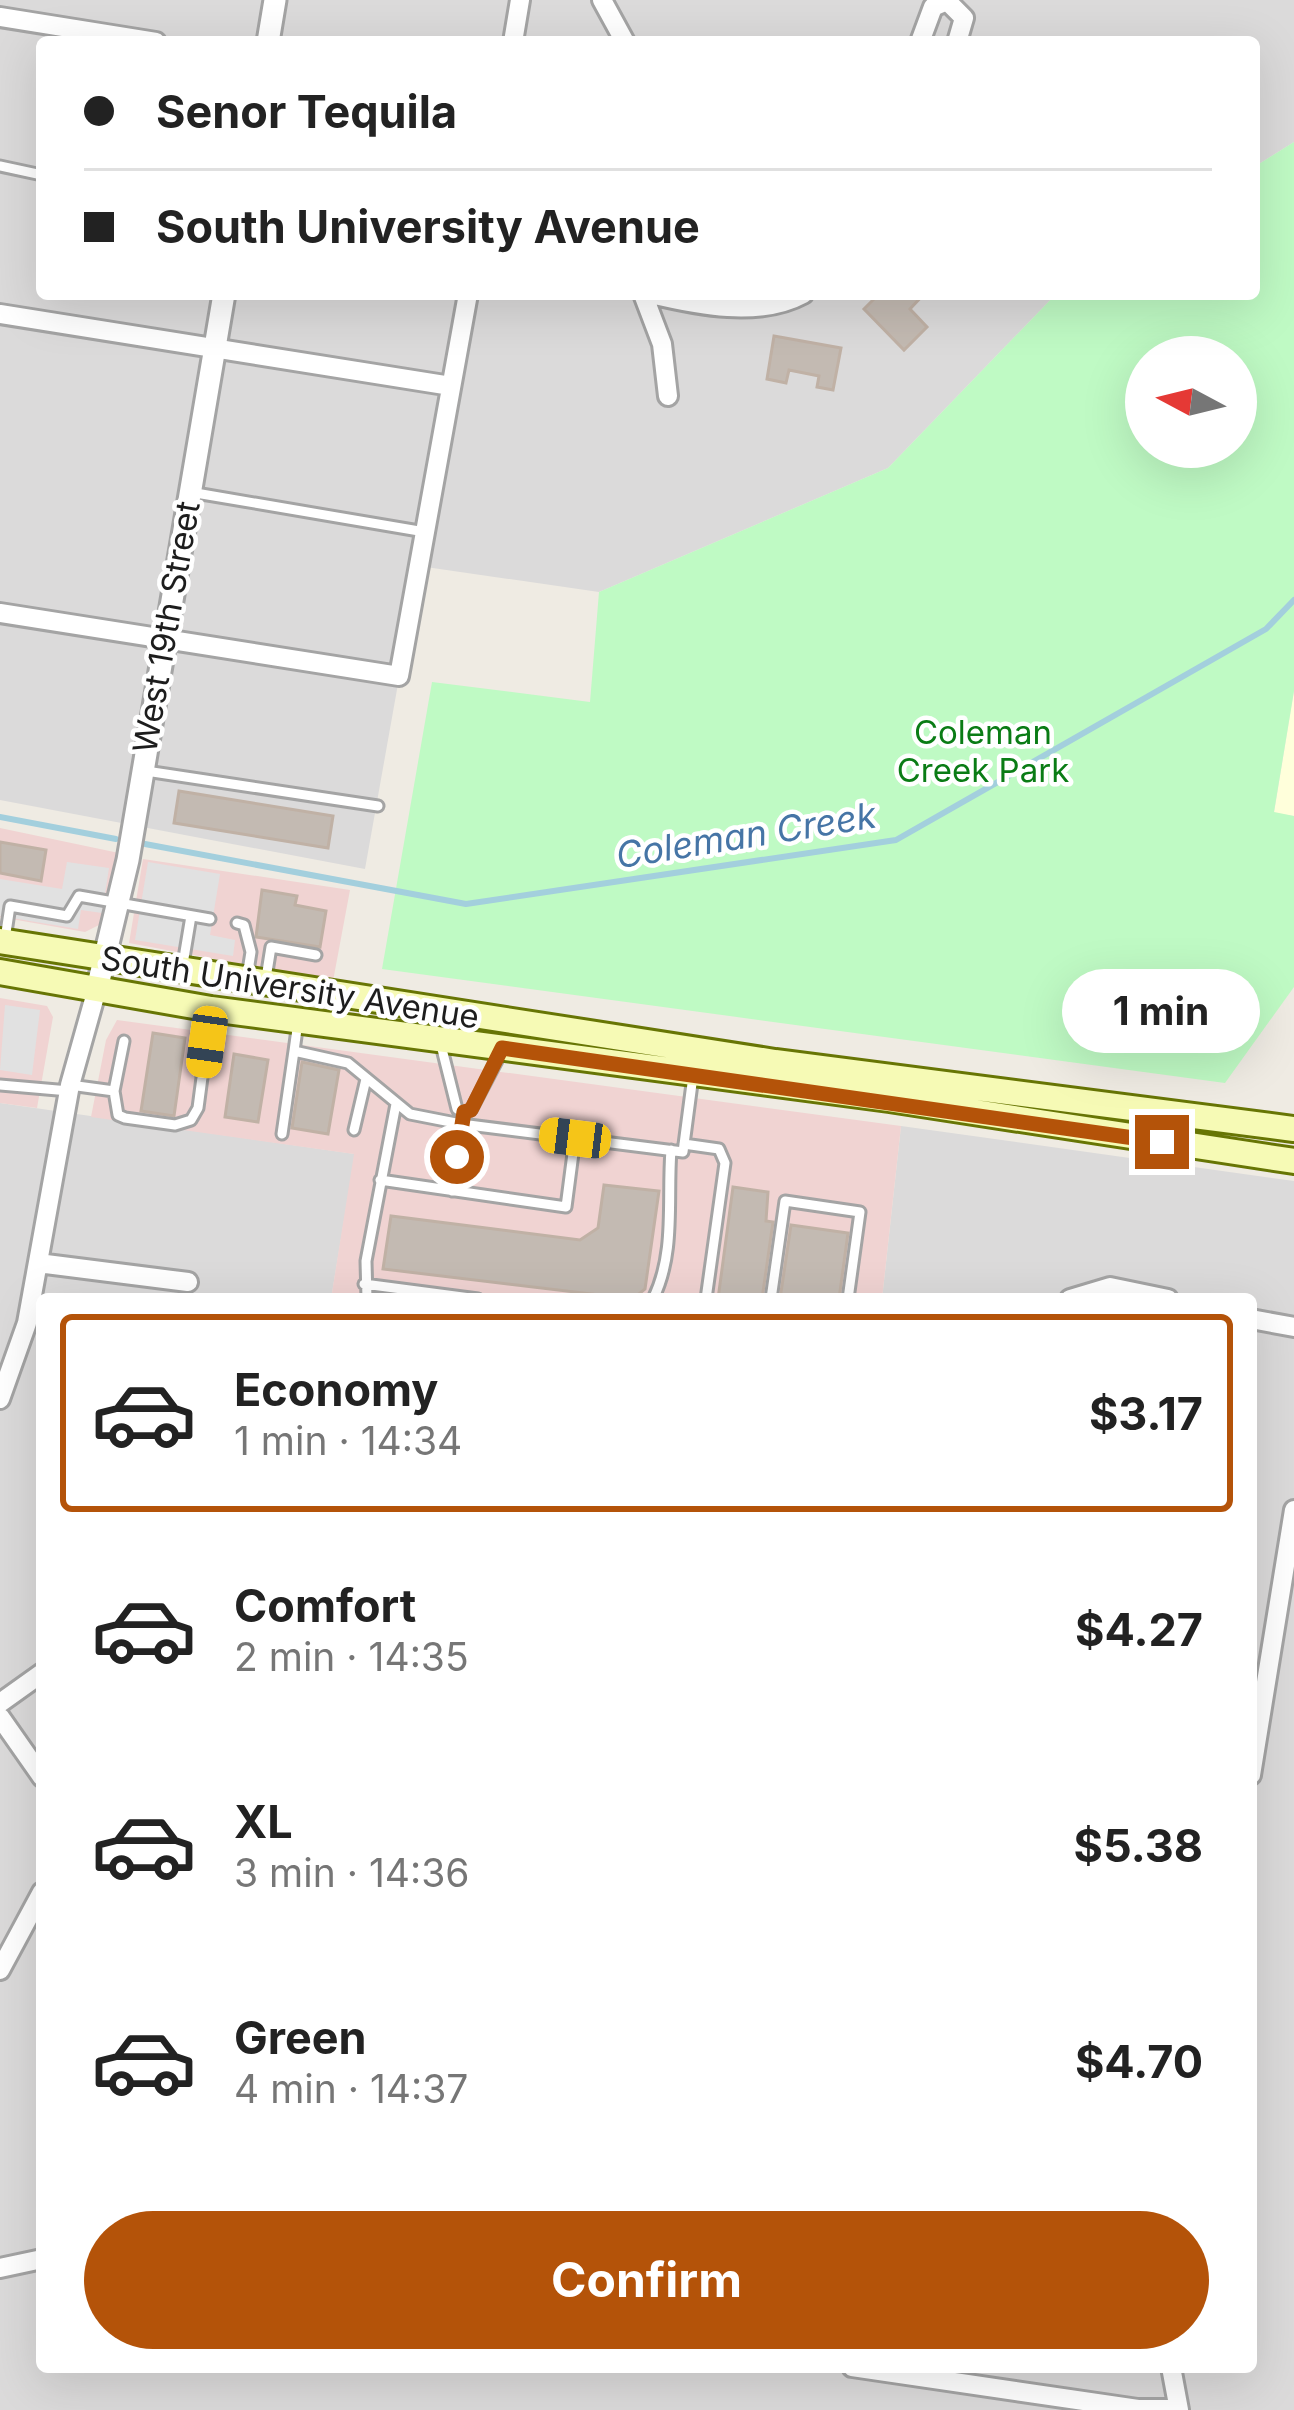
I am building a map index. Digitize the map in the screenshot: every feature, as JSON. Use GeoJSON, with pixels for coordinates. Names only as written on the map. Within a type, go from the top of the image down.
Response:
{"type":"FeatureCollection","features":[{"type":"Feature","properties":{"kind":"main road","name":"South University Avenue"},"geometry":{"type":"LineString","coordinates":[[2,941],[775,1062],[1294,1129]]}},
{"type":"Feature","properties":{"kind":"main road","name":"South University Avenue"},"geometry":{"type":"LineString","coordinates":[[0,973],[212,1010],[1294,1161]]}},
{"type":"Feature","properties":{"kind":"street"},"geometry":{"type":"LineString","coordinates":[[269,36],[275,0]]}},
{"type":"Feature","properties":{"kind":"street"},"geometry":{"type":"LineString","coordinates":[[514,36],[520,0]]}},
{"type":"Feature","properties":{"kind":"street"},"geometry":{"type":"LineString","coordinates":[[602,0],[622,36]]}},
{"type":"Feature","properties":{"kind":"street"},"geometry":{"type":"LineString","coordinates":[[921,36],[928,4],[946,1],[961,9],[964,18],[959,36]]}},
{"type":"Feature","properties":{"kind":"street"},"geometry":{"type":"LineString","coordinates":[[0,17],[118,36]]}},
{"type":"Feature","properties":{"kind":"street","name":"West 19th Street"},"geometry":{"type":"LineString","coordinates":[[97,989],[128,860],[223,300]]}},
{"type":"Feature","properties":{"kind":"street"},"geometry":{"type":"LineString","coordinates":[[0,613],[399,676],[467,300]]}},
{"type":"Feature","properties":{"kind":"street"},"geometry":{"type":"LineString","coordinates":[[649,300],[662,344],[668,396]]}},
{"type":"Feature","properties":{"kind":"street"},"geometry":{"type":"LineString","coordinates":[[696,300],[744,306],[788,300]]}},
{"type":"Feature","properties":{"kind":"street"},"geometry":{"type":"LineString","coordinates":[[0,314],[452,386]]}},
{"type":"Feature","properties":{"kind":"street"},"geometry":{"type":"LineString","coordinates":[[0,1399],[19,1350],[69,1088],[97,989]]}},
{"type":"Feature","properties":{"kind":"street"},"geometry":{"type":"LineString","coordinates":[[38,1263],[188,1282]]}},
{"type":"Feature","properties":{"kind":"street"},"geometry":{"type":"LineString","coordinates":[[1090,1293],[1110,1287],[1139,1293]]}},
{"type":"Feature","properties":{"kind":"street"},"geometry":{"type":"LineString","coordinates":[[1257,1320],[1294,1327]]}},
{"type":"Feature","properties":{"kind":"street"},"geometry":{"type":"LineString","coordinates":[[1257,1738],[1294,1510]]}},
{"type":"Feature","properties":{"kind":"street"},"geometry":{"type":"LineString","coordinates":[[0,1703],[36,1677]]}},
{"type":"Feature","properties":{"kind":"street"},"geometry":{"type":"LineString","coordinates":[[0,1718],[36,1769]]}},
{"type":"Feature","properties":{"kind":"street"},"geometry":{"type":"LineString","coordinates":[[0,1970],[36,1903]]}},
{"type":"Feature","properties":{"kind":"street"},"geometry":{"type":"LineString","coordinates":[[0,2268],[36,2260]]}},
{"type":"Feature","properties":{"kind":"street"},"geometry":{"type":"LineString","coordinates":[[893,2373],[1138,2409],[1179,2410],[1172,2373]]}},
{"type":"Feature","properties":{"kind":"lane"},"geometry":{"type":"LineString","coordinates":[[0,166],[36,174]]}},
{"type":"Feature","properties":{"kind":"lane"},"geometry":{"type":"LineString","coordinates":[[190,492],[425,532]]}},
{"type":"Feature","properties":{"kind":"lane"},"geometry":{"type":"LineString","coordinates":[[142,770],[378,806]]}},
{"type":"Feature","properties":{"kind":"lane"},"geometry":{"type":"LineString","coordinates":[[2,941],[5,906],[67,916],[80,896],[211,919]]}},
{"type":"Feature","properties":{"kind":"lane"},"geometry":{"type":"LineString","coordinates":[[182,971],[191,916]]}},
{"type":"Feature","properties":{"kind":"lane"},"geometry":{"type":"LineString","coordinates":[[237,923],[244,925],[256,982]]}},
{"type":"Feature","properties":{"kind":"lane"},"geometry":{"type":"LineString","coordinates":[[256,982],[271,947],[316,955]]}},
{"type":"Feature","properties":{"kind":"lane"},"geometry":{"type":"LineString","coordinates":[[124,1041],[114,1090],[118,1115],[175,1125],[191,1120],[198,1108],[212,1010]]}},
{"type":"Feature","properties":{"kind":"lane"},"geometry":{"type":"LineString","coordinates":[[282,1134],[298,1022]]}},
{"type":"Feature","properties":{"kind":"lane"},"geometry":{"type":"LineString","coordinates":[[440,1040],[462,1118],[452,1191]]}},
{"type":"Feature","properties":{"kind":"lane"},"geometry":{"type":"LineString","coordinates":[[462,1118],[471,1110],[502,1048]]}},
{"type":"Feature","properties":{"kind":"lane"},"geometry":{"type":"LineString","coordinates":[[294,1051],[333,1057],[410,1114],[683,1152],[693,1075]]}},
{"type":"Feature","properties":{"kind":"lane"},"geometry":{"type":"LineString","coordinates":[[354,1130],[366,1078]]}},
{"type":"Feature","properties":{"kind":"lane"},"geometry":{"type":"LineString","coordinates":[[0,1085],[114,1090]]}},
{"type":"Feature","properties":{"kind":"lane"},"geometry":{"type":"LineString","coordinates":[[366,1293],[380,1180],[396,1104]]}},
{"type":"Feature","properties":{"kind":"lane"},"geometry":{"type":"LineString","coordinates":[[380,1180],[566,1208],[575,1138]]}},
{"type":"Feature","properties":{"kind":"lane"},"geometry":{"type":"LineString","coordinates":[[684,1144],[719,1149],[725,1162],[707,1293]]}},
{"type":"Feature","properties":{"kind":"lane"},"geometry":{"type":"LineString","coordinates":[[656,1293],[662,1282],[673,1190],[671,1150]]}},
{"type":"Feature","properties":{"kind":"lane"},"geometry":{"type":"LineString","coordinates":[[772,1293],[784,1201],[860,1212],[849,1293]]}},
{"type":"Feature","properties":{"kind":"lane"},"geometry":{"type":"LineString","coordinates":[[364,1283],[435,1293]]}},
{"type":"Feature","properties":{"kind":"shaded area"},"geometry":{"type":"Polygon","coordinates":[[[0,0],[1294,0],[1294,142],[1260,163],[1260,36],[36,36],[36,300],[1050,300],[888,468],[599,592],[419,566],[365,869],[0,800],[0,0]]]}},
{"type":"Feature","properties":{"kind":"shaded area"},"geometry":{"type":"Polygon","coordinates":[[[1294,691],[1294,816],[1274,813],[1294,691]]]}},
{"type":"Feature","properties":{"kind":"shaded area"},"geometry":{"type":"Polygon","coordinates":[[[0,828],[119,853],[107,921],[85,932],[0,917],[0,828]]]}},
{"type":"Feature","properties":{"kind":"shaded area"},"geometry":{"type":"Polygon","coordinates":[[[143,859],[350,890],[333,981],[129,943],[143,859]]]}},
{"type":"Feature","properties":{"kind":"shaded area"},"geometry":{"type":"Polygon","coordinates":[[[67,862],[109,868],[102,913],[81,910],[78,929],[0,916],[0,879],[62,889],[67,862]]]}},
{"type":"Feature","properties":{"kind":"shaded area"},"geometry":{"type":"Polygon","coordinates":[[[148,862],[220,874],[210,935],[235,940],[233,956],[135,940],[148,862]]]}},
{"type":"Feature","properties":{"kind":"shaded area"},"geometry":{"type":"Polygon","coordinates":[[[0,998],[47,1006],[53,1017],[37,1108],[0,1103],[0,998]]]}},
{"type":"Feature","properties":{"kind":"shaded area"},"geometry":{"type":"Polygon","coordinates":[[[5,1005],[40,1010],[32,1075],[0,1070],[5,1005]]]}},
{"type":"Feature","properties":{"kind":"shaded area"},"geometry":{"type":"Polygon","coordinates":[[[117,1020],[901,1126],[883,1293],[332,1293],[354,1154],[91,1117],[106,1040],[117,1020]]]}},
{"type":"Feature","properties":{"kind":"shaded area"},"geometry":{"type":"Polygon","coordinates":[[[0,1103],[355,1154],[332,1293],[36,1293],[36,2373],[1257,2373],[1257,1293],[883,1293],[901,1126],[1294,1181],[1294,2410],[0,2410],[0,1103]]]}},
{"type":"Feature","properties":{"kind":"green space","name":"Coleman Creek Park"},"geometry":{"type":"Polygon","coordinates":[[[1294,142],[1294,691],[1274,812],[1294,816],[1294,987],[1225,1083],[382,969],[432,682],[590,702],[599,592],[888,468],[1050,300],[1260,300],[1260,163],[1294,142]]]}},
{"type":"Feature","properties":{"kind":"building"},"geometry":{"type":"Polygon","coordinates":[[[873,300],[918,300],[910,309],[927,327],[904,350],[864,309],[873,300]]]}},
{"type":"Feature","properties":{"kind":"building"},"geometry":{"type":"Polygon","coordinates":[[[774,336],[841,348],[833,390],[817,387],[819,376],[789,370],[786,383],[767,379],[774,336]]]}},
{"type":"Feature","properties":{"kind":"building"},"geometry":{"type":"Polygon","coordinates":[[[179,791],[333,816],[328,848],[174,823],[179,791]]]}},
{"type":"Feature","properties":{"kind":"building"},"geometry":{"type":"Polygon","coordinates":[[[0,842],[46,850],[41,881],[0,873],[0,842]]]}},
{"type":"Feature","properties":{"kind":"building"},"geometry":{"type":"Polygon","coordinates":[[[262,890],[297,896],[295,905],[326,911],[320,947],[256,937],[262,890]]]}},
{"type":"Feature","properties":{"kind":"building"},"geometry":{"type":"Polygon","coordinates":[[[153,1033],[185,1038],[174,1116],[141,1111],[153,1033]]]}},
{"type":"Feature","properties":{"kind":"building"},"geometry":{"type":"Polygon","coordinates":[[[234,1054],[268,1060],[258,1122],[225,1117],[234,1054]]]}},
{"type":"Feature","properties":{"kind":"building"},"geometry":{"type":"Polygon","coordinates":[[[302,1062],[339,1070],[328,1134],[292,1128],[302,1062]]]}},
{"type":"Feature","properties":{"kind":"building"},"geometry":{"type":"Polygon","coordinates":[[[604,1185],[659,1191],[645,1289],[640,1293],[583,1293],[383,1269],[391,1216],[580,1240],[598,1228],[604,1185]]]}},
{"type":"Feature","properties":{"kind":"building"},"geometry":{"type":"Polygon","coordinates":[[[733,1187],[768,1192],[766,1221],[773,1222],[763,1293],[719,1293],[733,1187]]]}},
{"type":"Feature","properties":{"kind":"building"},"geometry":{"type":"Polygon","coordinates":[[[791,1225],[848,1233],[840,1293],[781,1293],[791,1225]]]}},
{"type":"Feature","properties":{"kind":"waterway","name":"Coleman Creek"},"geometry":{"type":"LineString","coordinates":[[145,844],[466,904],[896,840],[1266,629],[1294,600]]}},
{"type":"Feature","properties":{"kind":"waterway","name":"Coleman Creek"},"geometry":{"type":"LineString","coordinates":[[0,817],[116,839]]}},
{"type":"Feature","properties":{"kind":"route"},"geometry":{"type":"LineString","coordinates":[[457,1157],[464,1112],[471,1110],[498,1065],[502,1048],[1162,1142]]}}]}
